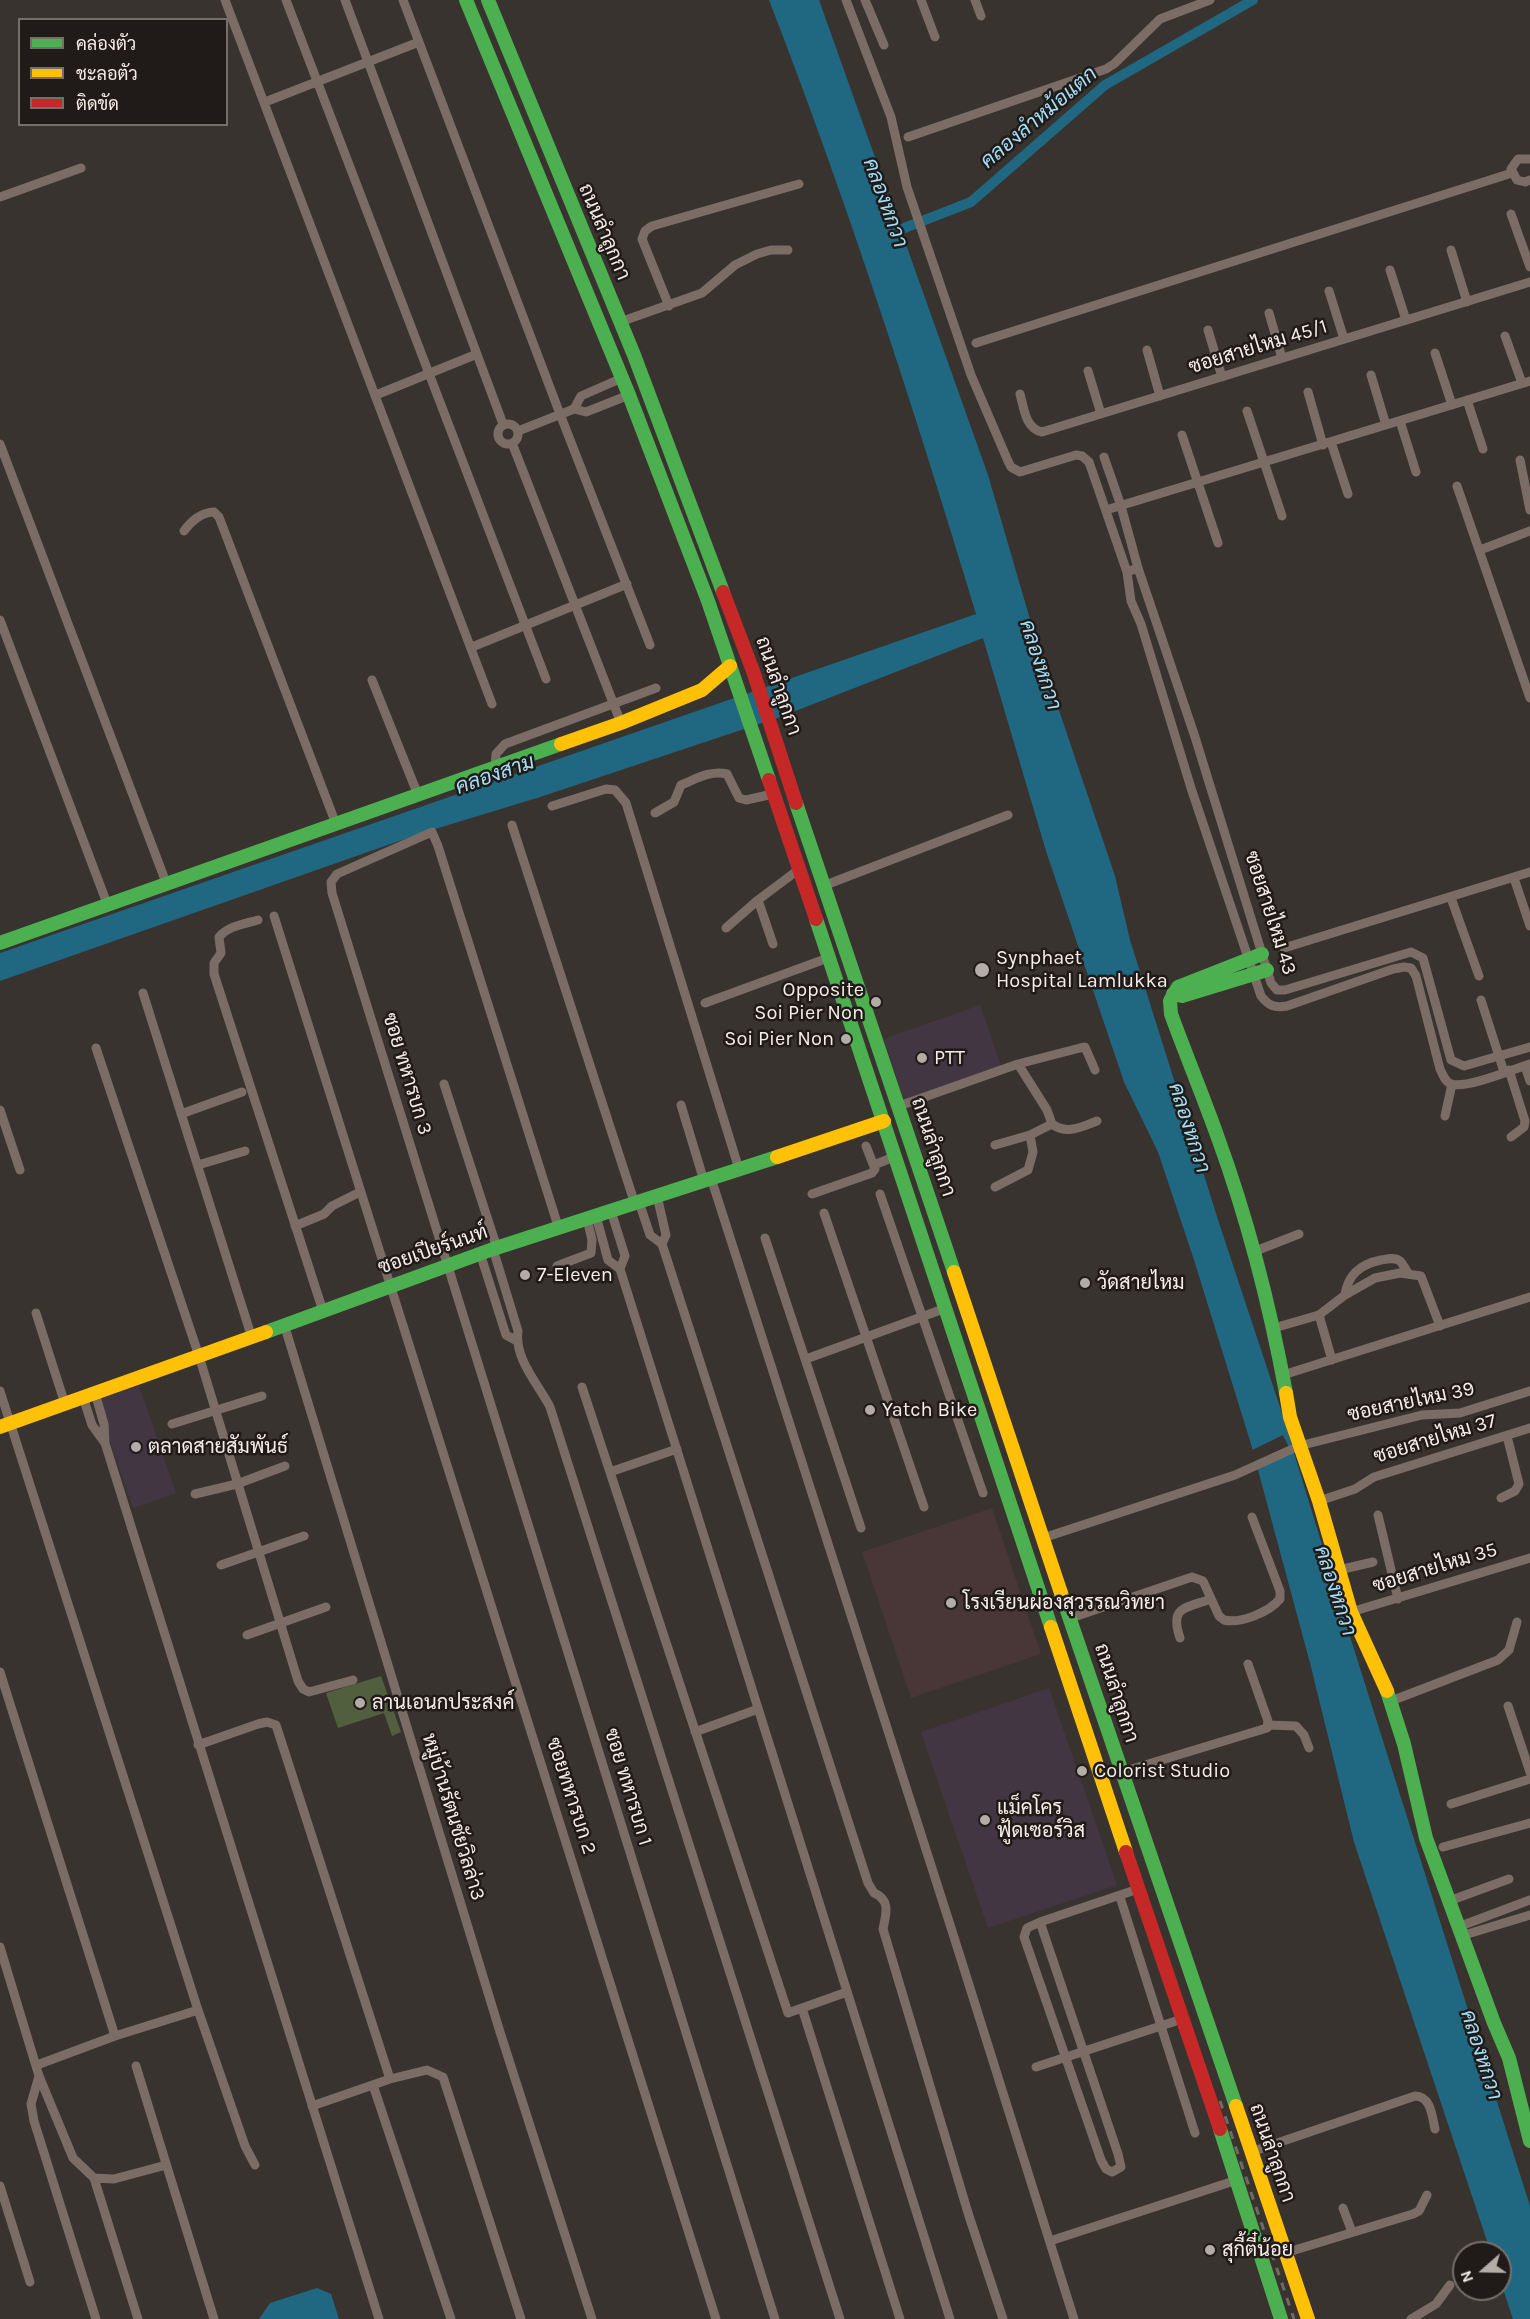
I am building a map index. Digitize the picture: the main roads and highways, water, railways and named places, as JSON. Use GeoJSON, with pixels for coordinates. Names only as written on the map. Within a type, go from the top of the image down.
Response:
{"type":"FeatureCollection","features":[{"type":"Feature","properties":{"kind":"main road","name":"ถนนลำลูกกา"},"geometry":{"type":"LineString","coordinates":[[466,0],[629,395],[708,601],[896,1156],[1019,1532],[1237,2180],[1281,2319]]}},
{"type":"Feature","properties":{"kind":"main road","name":"ถนนลำลูกกา"},"geometry":{"type":"LineString","coordinates":[[488,0],[620,322],[753,671],[823,886],[1308,2319]]}},
{"type":"Feature","properties":{"kind":"main road"},"geometry":{"type":"LineString","coordinates":[[0,943],[621,723],[702,690],[732,672]]}},
{"type":"Feature","properties":{"kind":"main road"},"geometry":{"type":"LineString","coordinates":[[1262,954],[1178,987],[1170,1001],[1171,1014],[1218,1137],[1253,1252],[1274,1328],[1296,1447],[1319,1502],[1351,1612],[1391,1701],[1404,1744],[1426,1838],[1509,2058],[1526,2112],[1530,2141]]}},
{"type":"Feature","properties":{"kind":"main road"},"geometry":{"type":"LineString","coordinates":[[1173,994],[1182,996],[1267,970]]}},
{"type":"Feature","properties":{"kind":"main road","name":"ซอยเปียร์นนท์"},"geometry":{"type":"LineString","coordinates":[[5,1425],[252,1338],[284,1324],[480,1253],[884,1121]]}},
{"type":"Feature","properties":{"kind":"main road"},"geometry":{"type":"LineString","coordinates":[[966,1366],[983,1358]]}},
{"type":"Feature","properties":{"kind":"water","name":"คลองหกวา"},"geometry":{"type":"Polygon","coordinates":[[[769,0],[819,0],[988,475],[1041,657],[1115,876],[1130,940],[1281,1410],[1530,2206],[1530,2319],[1513,2319],[1507,2301],[1512,2301],[1512,2241],[1487,2241],[1354,1842],[1310,1663],[1251,1444],[1158,1152],[1124,1082],[1046,851],[983,638],[780,717],[537,798],[422,833],[0,981],[0,953],[976,614],[878,305],[769,0]]]}},
{"type":"Feature","properties":{"kind":"water"},"geometry":{"type":"Polygon","coordinates":[[[317,2288],[331,2294],[339,2319],[259,2319],[270,2303],[317,2288]]]}},
{"type":"Feature","properties":{"kind":"waterway","name":"คลองลำหม้อแตก"},"geometry":{"type":"LineString","coordinates":[[889,234],[971,202],[1105,85],[1253,0]]}},
{"type":"Feature","properties":{"kind":"railway"},"geometry":{"type":"LineString","coordinates":[[1220,2101],[1294,2319]]}},
{"type":"Feature","properties":{"kind":"place","name":"Synphaet Hospital Lamlukka"},"geometry":{"type":"Point","coordinates":[982,970]}},
{"type":"Feature","properties":{"kind":"place","name":"Opposite Soi Pier Non"},"geometry":{"type":"Point","coordinates":[876,1002]}},
{"type":"Feature","properties":{"kind":"place","name":"Soi Pier Non"},"geometry":{"type":"Point","coordinates":[846,1039]}},
{"type":"Feature","properties":{"kind":"place","name":"PTT"},"geometry":{"type":"Point","coordinates":[922,1058]}},
{"type":"Feature","properties":{"kind":"place","name":"7-Eleven"},"geometry":{"type":"Point","coordinates":[525,1275]}},
{"type":"Feature","properties":{"kind":"place","name":"วัดสายไหม"},"geometry":{"type":"Point","coordinates":[1085,1283]}},
{"type":"Feature","properties":{"kind":"place","name":"Yatch Bike"},"geometry":{"type":"Point","coordinates":[870,1410]}},
{"type":"Feature","properties":{"kind":"place","name":"ตลาดสายสัมพันธ์"},"geometry":{"type":"Point","coordinates":[136,1447]}},
{"type":"Feature","properties":{"kind":"place","name":"โรงเรียนผ่องสุวรรณวิทยา"},"geometry":{"type":"Point","coordinates":[951,1603]}},
{"type":"Feature","properties":{"kind":"place","name":"ลานเอนกประสงค์"},"geometry":{"type":"Point","coordinates":[360,1703]}},
{"type":"Feature","properties":{"kind":"place","name":"Colorist Studio"},"geometry":{"type":"Point","coordinates":[1082,1771]}},
{"type":"Feature","properties":{"kind":"place","name":"แม็คโคร ฟู้ดเซอร์วิส"},"geometry":{"type":"Point","coordinates":[985,1820]}},
{"type":"Feature","properties":{"kind":"place","name":"สุกี้ตี๋น้อย"},"geometry":{"type":"Point","coordinates":[1210,2250]}},
{"type":"Feature","properties":{"kind":"water label","name":"คลองสาม"},"geometry":{"type":"Point","coordinates":[495,775]}}]}
